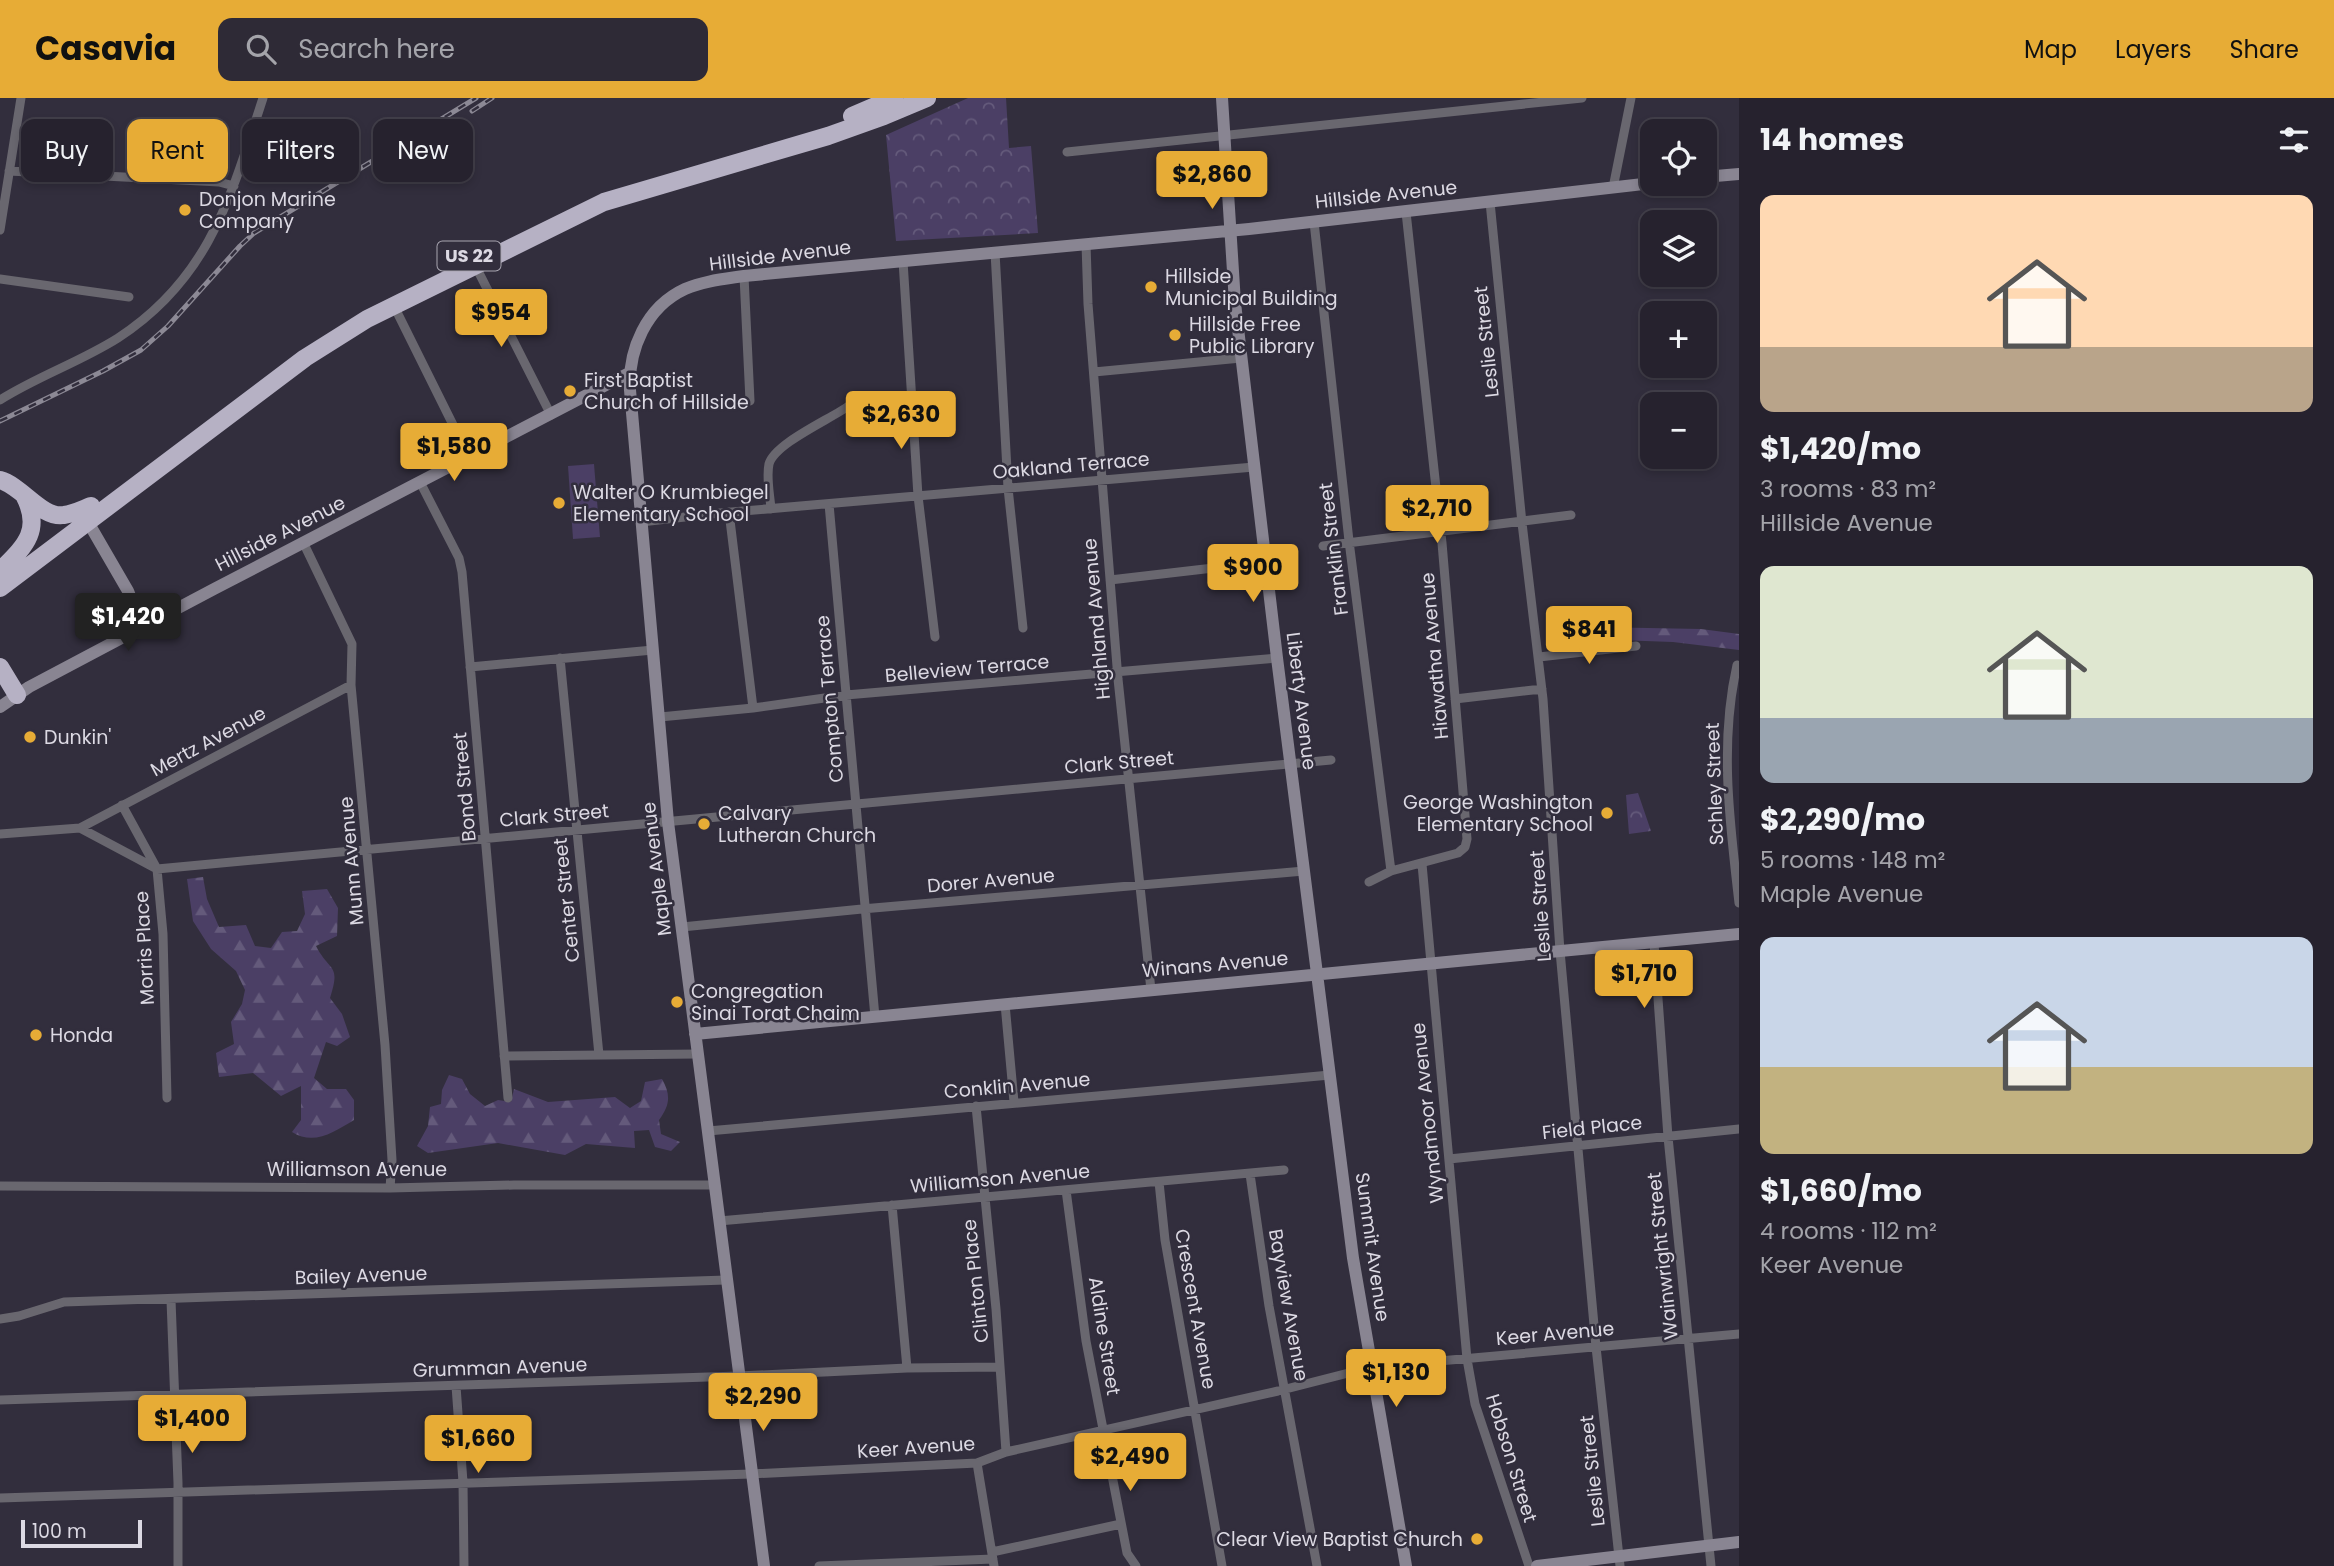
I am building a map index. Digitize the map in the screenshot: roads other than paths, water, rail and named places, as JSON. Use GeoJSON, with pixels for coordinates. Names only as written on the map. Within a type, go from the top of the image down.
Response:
{"type":"FeatureCollection","features":[{"type":"Feature","properties":{"kind":"highway","name":"US 22"},"geometry":{"type":"LineString","coordinates":[[0,588],[302,347],[372,305],[603,191],[816,129],[894,98]]}},
{"type":"Feature","properties":{"kind":"highway","name":"US 22"},"geometry":{"type":"LineString","coordinates":[[0,573],[90,514],[305,358],[346,331],[394,306],[586,210],[618,197],[815,140],[927,98]]}},
{"type":"Feature","properties":{"kind":"highway"},"geometry":{"type":"LineString","coordinates":[[0,480],[11,484],[57,516],[90,514]]}},
{"type":"Feature","properties":{"kind":"highway"},"geometry":{"type":"LineString","coordinates":[[0,573],[24,547],[31,533],[32,515],[22,492]]}},
{"type":"Feature","properties":{"kind":"highway"},"geometry":{"type":"LineString","coordinates":[[0,667],[16,695]]}},
{"type":"Feature","properties":{"kind":"street"},"geometry":{"type":"LineString","coordinates":[[0,230],[21,98]]}},
{"type":"Feature","properties":{"kind":"street"},"geometry":{"type":"LineString","coordinates":[[0,400],[126,332],[154,310],[175,288],[214,234],[234,186],[262,98]]}},
{"type":"Feature","properties":{"kind":"street","name":"Liberty Avenue"},"geometry":{"type":"LineString","coordinates":[[1222,98],[1241,358],[1319,974]]}},
{"type":"Feature","properties":{"kind":"street"},"geometry":{"type":"LineString","coordinates":[[1067,152],[1582,98]]}},
{"type":"Feature","properties":{"kind":"street"},"geometry":{"type":"LineString","coordinates":[[1613,188],[1631,98]]}},
{"type":"Feature","properties":{"kind":"street"},"geometry":{"type":"LineString","coordinates":[[9,171],[219,182],[234,186]]}},
{"type":"Feature","properties":{"kind":"street"},"geometry":{"type":"LineString","coordinates":[[1717,176],[1739,174]]}},
{"type":"Feature","properties":{"kind":"street","name":"Hillside Avenue"},"geometry":{"type":"LineString","coordinates":[[0,707],[16,695],[142,627],[629,373],[641,332],[662,304],[692,286],[744,276],[1230,231],[1640,185]]}},
{"type":"Feature","properties":{"kind":"street","name":"Leslie Street"},"geometry":{"type":"LineString","coordinates":[[1490,202],[1522,520],[1539,657],[1560,951],[1596,1347],[1619,1561]]}},
{"type":"Feature","properties":{"kind":"street","name":"Hiawatha Avenue"},"geometry":{"type":"LineString","coordinates":[[1406,212],[1441,530],[1467,839],[1465,847],[1458,853],[1422,864]]}},
{"type":"Feature","properties":{"kind":"street","name":"Franklin Street"},"geometry":{"type":"LineString","coordinates":[[1314,222],[1349,541],[1391,871]]}},
{"type":"Feature","properties":{"kind":"street","name":"Highland Avenue"},"geometry":{"type":"LineString","coordinates":[[1086,244],[1117,670],[1151,990]]}},
{"type":"Feature","properties":{"kind":"street"},"geometry":{"type":"LineString","coordinates":[[995,252],[1008,488],[1023,628]]}},
{"type":"Feature","properties":{"kind":"street"},"geometry":{"type":"LineString","coordinates":[[903,261],[918,496],[935,637]]}},
{"type":"Feature","properties":{"kind":"street"},"geometry":{"type":"LineString","coordinates":[[475,265],[551,415]]}},
{"type":"Feature","properties":{"kind":"street"},"geometry":{"type":"LineString","coordinates":[[744,276],[750,401]]}},
{"type":"Feature","properties":{"kind":"street"},"geometry":{"type":"LineString","coordinates":[[0,279],[129,297]]}},
{"type":"Feature","properties":{"kind":"street"},"geometry":{"type":"LineString","coordinates":[[394,306],[469,457]]}},
{"type":"Feature","properties":{"kind":"street"},"geometry":{"type":"LineString","coordinates":[[1094,372],[1241,358]]}},
{"type":"Feature","properties":{"kind":"street","name":"Maple Avenue"},"geometry":{"type":"LineString","coordinates":[[629,373],[668,822],[764,1566]]}},
{"type":"Feature","properties":{"kind":"street"},"geometry":{"type":"LineString","coordinates":[[771,509],[768,473],[770,461],[776,452],[784,444],[833,418],[850,405]]}},
{"type":"Feature","properties":{"kind":"street","name":"Oakland Terrace"},"geometry":{"type":"LineString","coordinates":[[641,522],[1254,467]]}},
{"type":"Feature","properties":{"kind":"street","name":"Bond Street"},"geometry":{"type":"LineString","coordinates":[[420,482],[460,563],[508,1098]]}},
{"type":"Feature","properties":{"kind":"street","name":"Compton Terrace"},"geometry":{"type":"LineString","coordinates":[[829,504],[875,1017]]}},
{"type":"Feature","properties":{"kind":"street"},"geometry":{"type":"LineString","coordinates":[[729,512],[752,708]]}},
{"type":"Feature","properties":{"kind":"street"},"geometry":{"type":"LineString","coordinates":[[90,514],[128,591],[142,627]]}},
{"type":"Feature","properties":{"kind":"street"},"geometry":{"type":"LineString","coordinates":[[1323,546],[1571,515]]}},
{"type":"Feature","properties":{"kind":"street","name":"Munn Avenue"},"geometry":{"type":"LineString","coordinates":[[303,542],[352,644],[351,685],[368,850],[388,1096],[392,1160],[390,1188]]}},
{"type":"Feature","properties":{"kind":"street"},"geometry":{"type":"LineString","coordinates":[[1110,580],[1265,562]]}},
{"type":"Feature","properties":{"kind":"street"},"geometry":{"type":"LineString","coordinates":[[1539,657],[1636,646]]}},
{"type":"Feature","properties":{"kind":"street"},"geometry":{"type":"LineString","coordinates":[[470,667],[653,650]]}},
{"type":"Feature","properties":{"kind":"street","name":"Center Street"},"geometry":{"type":"LineString","coordinates":[[560,658],[599,1055]]}},
{"type":"Feature","properties":{"kind":"street","name":"Belleview Terrace"},"geometry":{"type":"LineString","coordinates":[[660,718],[846,695],[1074,677],[1117,670],[1277,659]]}},
{"type":"Feature","properties":{"kind":"street","name":"Schley Street"},"geometry":{"type":"LineString","coordinates":[[1737,665],[1727,750],[1728,807],[1739,903]]}},
{"type":"Feature","properties":{"kind":"street","name":"Mertz Avenue"},"geometry":{"type":"LineString","coordinates":[[80,828],[351,685]]}},
{"type":"Feature","properties":{"kind":"street"},"geometry":{"type":"LineString","coordinates":[[1455,699],[1542,690]]}},
{"type":"Feature","properties":{"kind":"street","name":"Clark Street"},"geometry":{"type":"LineString","coordinates":[[157,869],[1331,760]]}},
{"type":"Feature","properties":{"kind":"street","name":"Morris Place"},"geometry":{"type":"LineString","coordinates":[[122,805],[157,869],[163,934],[167,1098]]}},
{"type":"Feature","properties":{"kind":"street"},"geometry":{"type":"LineString","coordinates":[[0,834],[80,828],[157,869]]}},
{"type":"Feature","properties":{"kind":"street"},"geometry":{"type":"LineString","coordinates":[[1369,882],[1391,871],[1422,864]]}},
{"type":"Feature","properties":{"kind":"street","name":"Wyndmoor Avenue"},"geometry":{"type":"LineString","coordinates":[[1422,864],[1467,1359]]}},
{"type":"Feature","properties":{"kind":"street","name":"Dorer Avenue"},"geometry":{"type":"LineString","coordinates":[[682,928],[865,909],[1304,871]]}},
{"type":"Feature","properties":{"kind":"street","name":"Winans Avenue"},"geometry":{"type":"LineString","coordinates":[[695,1034],[1739,934]]}},
{"type":"Feature","properties":{"kind":"street","name":"Wainwright Street"},"geometry":{"type":"LineString","coordinates":[[1654,943],[1668,1137],[1711,1566]]}},
{"type":"Feature","properties":{"kind":"street","name":"Summit Avenue"},"geometry":{"type":"LineString","coordinates":[[1319,974],[1353,1258],[1406,1566]]}},
{"type":"Feature","properties":{"kind":"street"},"geometry":{"type":"LineString","coordinates":[[1005,1004],[1014,1102]]}},
{"type":"Feature","properties":{"kind":"street"},"geometry":{"type":"LineString","coordinates":[[504,1056],[698,1054]]}},
{"type":"Feature","properties":{"kind":"street","name":"Conklin Avenue"},"geometry":{"type":"LineString","coordinates":[[708,1131],[1330,1075]]}},
{"type":"Feature","properties":{"kind":"street","name":"Clinton Place"},"geometry":{"type":"LineString","coordinates":[[976,1106],[1006,1452]]}},
{"type":"Feature","properties":{"kind":"street","name":"Field Place"},"geometry":{"type":"LineString","coordinates":[[1449,1159],[1739,1129]]}},
{"type":"Feature","properties":{"kind":"street","name":"Williamson Avenue"},"geometry":{"type":"LineString","coordinates":[[719,1221],[1284,1170]]}},
{"type":"Feature","properties":{"kind":"street","name":"Bayview Avenue"},"geometry":{"type":"LineString","coordinates":[[1251,1174],[1269,1306],[1317,1566]]}},
{"type":"Feature","properties":{"kind":"street","name":"Crescent Avenue"},"geometry":{"type":"LineString","coordinates":[[1159,1182],[1166,1240],[1222,1566]]}},
{"type":"Feature","properties":{"kind":"street","name":"Williamson Avenue"},"geometry":{"type":"LineString","coordinates":[[0,1186],[390,1188],[715,1185]]}},
{"type":"Feature","properties":{"kind":"street","name":"Aldine Street"},"geometry":{"type":"LineString","coordinates":[[1066,1190],[1086,1341],[1127,1553],[1136,1566]]}},
{"type":"Feature","properties":{"kind":"street"},"geometry":{"type":"LineString","coordinates":[[892,1205],[907,1368]]}},
{"type":"Feature","properties":{"kind":"street","name":"Bailey Avenue"},"geometry":{"type":"LineString","coordinates":[[0,1319],[19,1317],[64,1302],[726,1280]]}},
{"type":"Feature","properties":{"kind":"street"},"geometry":{"type":"LineString","coordinates":[[171,1300],[178,1566]]}},
{"type":"Feature","properties":{"kind":"street","name":"Keer Avenue"},"geometry":{"type":"LineString","coordinates":[[0,1498],[751,1474],[977,1463],[1006,1452],[1372,1367],[1739,1334]]}},
{"type":"Feature","properties":{"kind":"street","name":"Hobson Street"},"geometry":{"type":"LineString","coordinates":[[1467,1359],[1475,1404],[1529,1566]]}},
{"type":"Feature","properties":{"kind":"street","name":"Grumman Avenue"},"geometry":{"type":"LineString","coordinates":[[0,1400],[1000,1367]]}},
{"type":"Feature","properties":{"kind":"street"},"geometry":{"type":"LineString","coordinates":[[456,1386],[463,1482],[464,1566]]}},
{"type":"Feature","properties":{"kind":"street"},"geometry":{"type":"LineString","coordinates":[[977,1463],[993,1559]]}},
{"type":"Feature","properties":{"kind":"street"},"geometry":{"type":"LineString","coordinates":[[819,1566],[993,1559],[1121,1524]]}},
{"type":"Feature","properties":{"kind":"street"},"geometry":{"type":"LineString","coordinates":[[1537,1566],[1619,1561],[1739,1542]]}},
{"type":"Feature","properties":{"kind":"railway"},"geometry":{"type":"LineString","coordinates":[[0,421],[141,350],[168,326],[254,233],[476,98]]}},
{"type":"Feature","properties":{"kind":"railway"},"geometry":{"type":"LineString","coordinates":[[472,111],[492,98]]}},
{"type":"Feature","properties":{"kind":"place","name":"Donjon Marine Company"},"geometry":{"type":"Point","coordinates":[185,210]}},
{"type":"Feature","properties":{"kind":"place","name":"Hillside Municipal Building"},"geometry":{"type":"Point","coordinates":[1151,287]}},
{"type":"Feature","properties":{"kind":"place","name":"Hillside Free Public Library"},"geometry":{"type":"Point","coordinates":[1175,335]}},
{"type":"Feature","properties":{"kind":"place","name":"First Baptist Church of Hillside"},"geometry":{"type":"Point","coordinates":[570,391]}},
{"type":"Feature","properties":{"kind":"place","name":"Walter O Krumbiegel Elementary School"},"geometry":{"type":"Point","coordinates":[559,503]}},
{"type":"Feature","properties":{"kind":"place","name":"Dunkin'"},"geometry":{"type":"Point","coordinates":[30,737]}},
{"type":"Feature","properties":{"kind":"place","name":"George Washington Elementary School"},"geometry":{"type":"Point","coordinates":[1607,813]}},
{"type":"Feature","properties":{"kind":"place","name":"Calvary Lutheran Church"},"geometry":{"type":"Point","coordinates":[704,824]}},
{"type":"Feature","properties":{"kind":"place","name":"Congregation Sinai Torat Chaim"},"geometry":{"type":"Point","coordinates":[677,1002]}},
{"type":"Feature","properties":{"kind":"place","name":"Honda"},"geometry":{"type":"Point","coordinates":[36,1035]}},
{"type":"Feature","properties":{"kind":"place","name":"Clear View Baptist Church"},"geometry":{"type":"Point","coordinates":[1477,1539]}}]}
